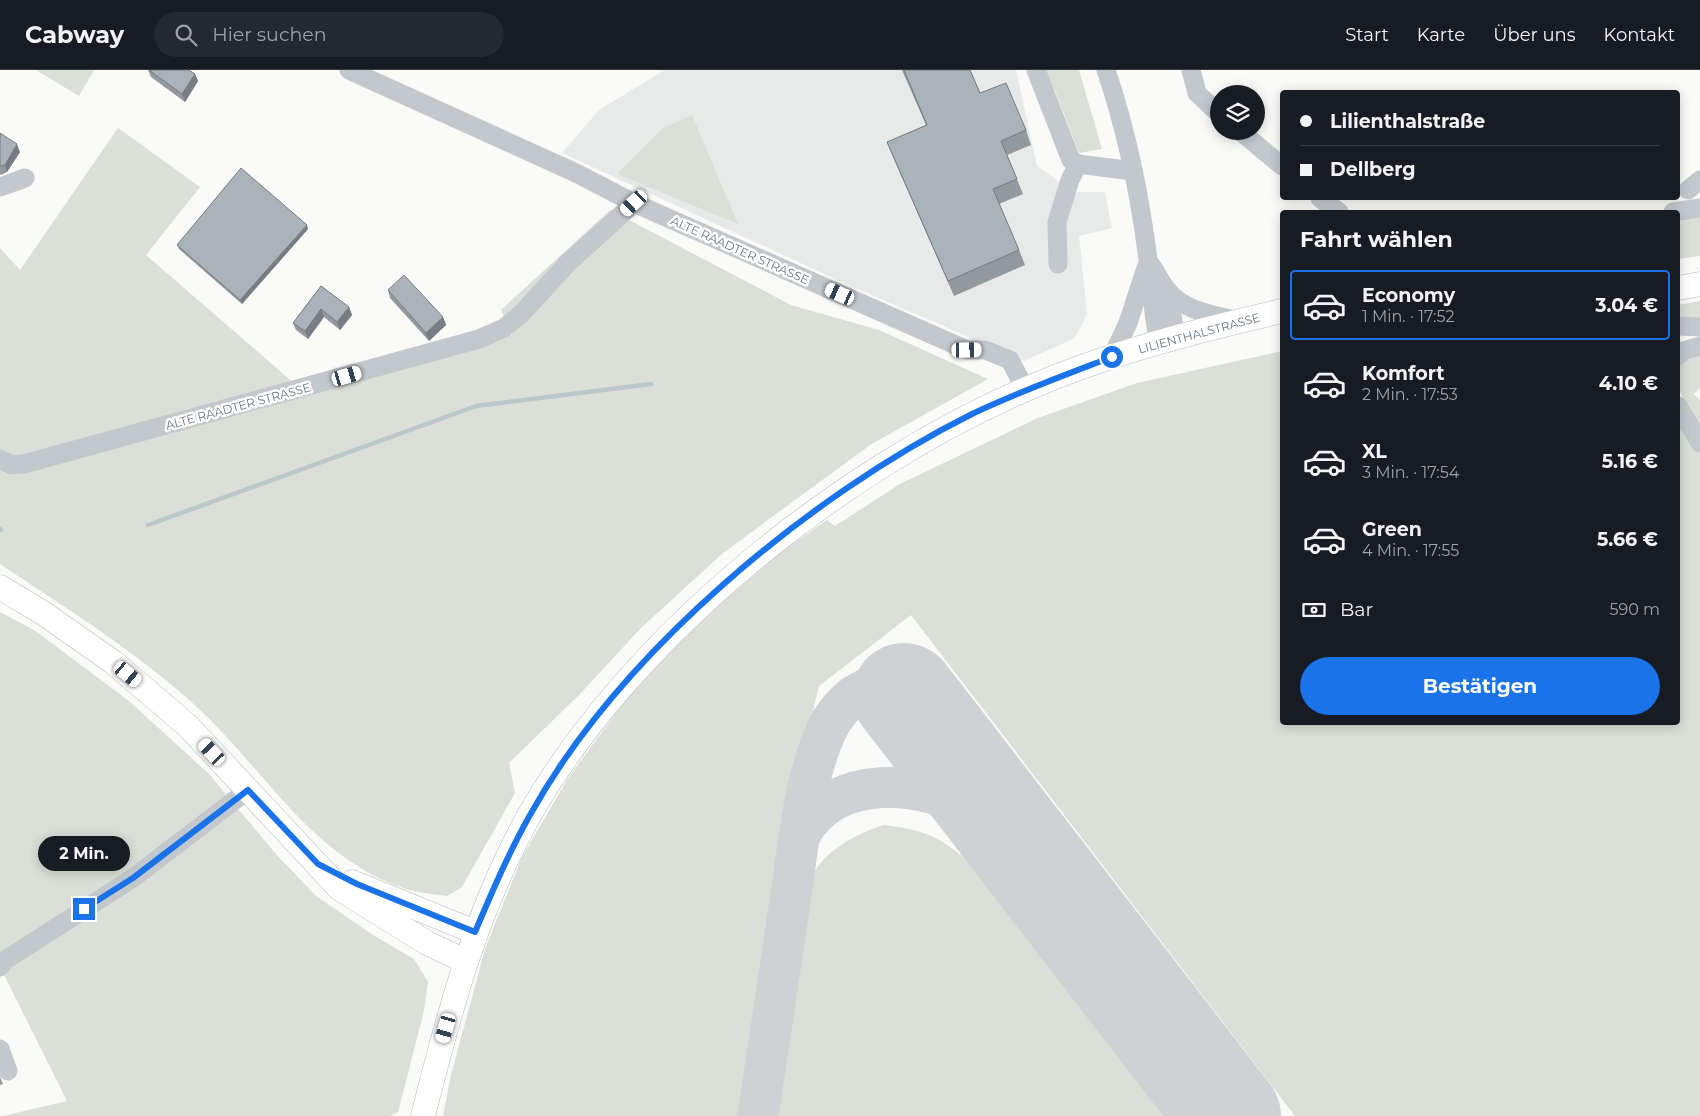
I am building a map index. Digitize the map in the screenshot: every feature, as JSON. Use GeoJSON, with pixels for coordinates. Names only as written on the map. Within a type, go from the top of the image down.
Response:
{"type":"FeatureCollection","features":[{"type":"Feature","properties":{"kind":"main road"},"geometry":{"type":"LineString","coordinates":[[1680,288],[1700,284]]}},
{"type":"Feature","properties":{"kind":"main road","name":"LILIENTHALSTRASSE"},"geometry":{"type":"LineString","coordinates":[[423,1116],[475,932],[530,815],[562,764],[630,676],[696,609],[782,536],[852,486],[970,415],[1026,389],[1112,357],[1238,321],[1280,311]]}},
{"type":"Feature","properties":{"kind":"main road"},"geometry":{"type":"LineString","coordinates":[[0,587],[43,613],[113,662],[188,726],[340,889],[427,943],[466,961]]}},
{"type":"Feature","properties":{"kind":"main road"},"geometry":{"type":"LineString","coordinates":[[318,864],[357,884],[475,932]]}},
{"type":"Feature","properties":{"kind":"street","name":"ALTE RAADTER STRASSE"},"geometry":{"type":"LineString","coordinates":[[349,70],[576,173],[634,203],[967,350],[986,350],[1010,360],[1026,389]]}},
{"type":"Feature","properties":{"kind":"street"},"geometry":{"type":"LineString","coordinates":[[1036,70],[1071,160],[1078,164],[1133,171]]}},
{"type":"Feature","properties":{"kind":"street"},"geometry":{"type":"LineString","coordinates":[[1106,70],[1133,171],[1148,259],[1154,321],[1168,341]]}},
{"type":"Feature","properties":{"kind":"street"},"geometry":{"type":"LineString","coordinates":[[1191,70],[1197,93],[1210,105]]}},
{"type":"Feature","properties":{"kind":"street"},"geometry":{"type":"LineString","coordinates":[[1251,140],[1280,164]]}},
{"type":"Feature","properties":{"kind":"street"},"geometry":{"type":"LineString","coordinates":[[1058,264],[1057,222],[1070,180],[1078,164]]}},
{"type":"Feature","properties":{"kind":"street"},"geometry":{"type":"LineString","coordinates":[[0,187],[24,178]]}},
{"type":"Feature","properties":{"kind":"street"},"geometry":{"type":"LineString","coordinates":[[1323,200],[1335,210]]}},
{"type":"Feature","properties":{"kind":"street","name":"ALTE RAADTER STRASSE"},"geometry":{"type":"LineString","coordinates":[[0,459],[12,465],[24,464],[479,338],[504,328],[521,314],[568,263],[634,203]]}},
{"type":"Feature","properties":{"kind":"street"},"geometry":{"type":"LineString","coordinates":[[1680,211],[1700,208]]}},
{"type":"Feature","properties":{"kind":"street"},"geometry":{"type":"LineString","coordinates":[[1148,259],[1168,293],[1189,307],[1238,321]]}},
{"type":"Feature","properties":{"kind":"street"},"geometry":{"type":"LineString","coordinates":[[1112,357],[1128,323],[1148,259]]}},
{"type":"Feature","properties":{"kind":"street"},"geometry":{"type":"LineString","coordinates":[[1168,293],[1168,341]]}},
{"type":"Feature","properties":{"kind":"street"},"geometry":{"type":"LineString","coordinates":[[1680,326],[1700,327]]}},
{"type":"Feature","properties":{"kind":"street"},"geometry":{"type":"LineString","coordinates":[[1680,354],[1683,351],[1700,346]]}},
{"type":"Feature","properties":{"kind":"street"},"geometry":{"type":"LineString","coordinates":[[1680,409],[1700,442]]}},
{"type":"Feature","properties":{"kind":"street"},"geometry":{"type":"LineString","coordinates":[[0,967],[4,961],[133,878],[248,790]]}},
{"type":"Feature","properties":{"kind":"street"},"geometry":{"type":"LineString","coordinates":[[0,1049],[8,1071]]}},
{"type":"Feature","properties":{"kind":"shaded area"},"geometry":{"type":"Polygon","coordinates":[[[36,70],[94,70],[79,96],[36,70]]]}},
{"type":"Feature","properties":{"kind":"shaded area"},"geometry":{"type":"Polygon","coordinates":[[[665,70],[1016,70],[1037,166],[1074,192],[1105,192],[1112,228],[1079,236],[1087,314],[1075,338],[1024,361],[835,279],[562,153],[599,110],[665,70]]]}},
{"type":"Feature","properties":{"kind":"shaded area"},"geometry":{"type":"Polygon","coordinates":[[[1044,70],[1079,70],[1102,149],[1079,153],[1055,91],[1044,70]]]}},
{"type":"Feature","properties":{"kind":"shaded area"},"geometry":{"type":"Polygon","coordinates":[[[692,115],[738,224],[617,174],[662,129],[692,115]]]}},
{"type":"Feature","properties":{"kind":"shaded area"},"geometry":{"type":"Polygon","coordinates":[[[118,128],[200,187],[146,255],[296,385],[505,334],[512,335],[501,310],[610,210],[791,305],[879,330],[988,379],[870,445],[723,553],[641,628],[580,694],[509,763],[515,793],[462,887],[447,896],[406,889],[373,875],[344,857],[317,835],[292,810],[221,731],[174,687],[126,649],[0,564],[0,248],[20,270],[118,128]]]}},
{"type":"Feature","properties":{"kind":"shaded area"},"geometry":{"type":"Polygon","coordinates":[[[1700,217],[1700,256],[1680,259],[1680,221],[1700,217]]]}},
{"type":"Feature","properties":{"kind":"shaded area"},"geometry":{"type":"Polygon","coordinates":[[[1700,301],[1700,321],[1680,321],[1680,305],[1700,301]]]}},
{"type":"Feature","properties":{"kind":"shaded area"},"geometry":{"type":"Polygon","coordinates":[[[1700,349],[1700,388],[1694,394],[1700,400],[1700,429],[1680,392],[1680,364],[1700,349]]]}},
{"type":"Feature","properties":{"kind":"shaded area"},"geometry":{"type":"Polygon","coordinates":[[[1280,351],[1280,725],[1680,725],[1680,412],[1700,449],[1700,1116],[1295,1116],[911,615],[819,686],[773,878],[742,1116],[443,1116],[451,1075],[485,949],[522,857],[568,778],[639,682],[710,612],[781,552],[827,520],[835,526],[900,484],[1038,418],[1137,383],[1280,351]]]}},
{"type":"Feature","properties":{"kind":"shaded area"},"geometry":{"type":"Polygon","coordinates":[[[0,612],[34,630],[129,701],[209,774],[275,853],[316,896],[373,935],[414,959],[428,982],[424,1011],[398,1112],[390,1116],[3,1116],[67,1101],[2,971],[0,972],[0,612]]]}},
{"type":"Feature","properties":{"kind":"shaded area"},"geometry":{"type":"Polygon","coordinates":[[[884,825],[911,829],[932,836],[972,864],[1165,1116],[778,1116],[805,903],[812,877],[817,867],[833,851],[853,838],[884,825]]]}},
{"type":"Feature","properties":{"kind":"building"},"geometry":{"type":"Polygon","coordinates":[[[149,70],[189,70],[195,74],[182,94],[149,70]]]}},
{"type":"Feature","properties":{"kind":"building"},"geometry":{"type":"Polygon","coordinates":[[[904,70],[970,70],[980,93],[1006,83],[1026,130],[1001,141],[1017,179],[993,189],[1019,250],[948,281],[887,142],[927,125],[904,70]]]}},
{"type":"Feature","properties":{"kind":"building"},"geometry":{"type":"Polygon","coordinates":[[[0,133],[17,144],[5,165],[0,166],[0,133]]]}},
{"type":"Feature","properties":{"kind":"building"},"geometry":{"type":"Polygon","coordinates":[[[241,168],[307,225],[240,300],[177,245],[241,168]]]}},
{"type":"Feature","properties":{"kind":"building"},"geometry":{"type":"Polygon","coordinates":[[[404,275],[443,317],[426,333],[388,290],[404,275]]]}},
{"type":"Feature","properties":{"kind":"building"},"geometry":{"type":"Polygon","coordinates":[[[321,286],[349,307],[337,322],[321,309],[305,331],[293,323],[321,286]]]}},
{"type":"Feature","properties":{"kind":"waterway"},"geometry":{"type":"LineString","coordinates":[[148,525],[476,406],[651,384]]}},
{"type":"Feature","properties":{"kind":"taxiway"},"geometry":{"type":"LineString","coordinates":[[758,1116],[803,811],[819,749],[827,729],[840,709],[860,692],[882,686],[893,688],[904,695]]}},
{"type":"Feature","properties":{"kind":"taxiway"},"geometry":{"type":"LineString","coordinates":[[800,835],[815,815],[834,800],[857,791],[881,788],[907,788],[932,793],[956,802],[977,813],[1005,835],[1046,880]]}},
{"type":"Feature","properties":{"kind":"runway"},"geometry":{"type":"LineString","coordinates":[[904,695],[1229,1116]]}},
{"type":"Feature","properties":{"kind":"route"},"geometry":{"type":"LineString","coordinates":[[84,909],[133,878],[248,790],[318,864],[357,884],[475,932],[490,896],[530,815],[562,764],[599,713],[630,676],[696,609],[782,536],[852,486],[908,451],[970,415],[1026,389],[1112,357]]}}]}
